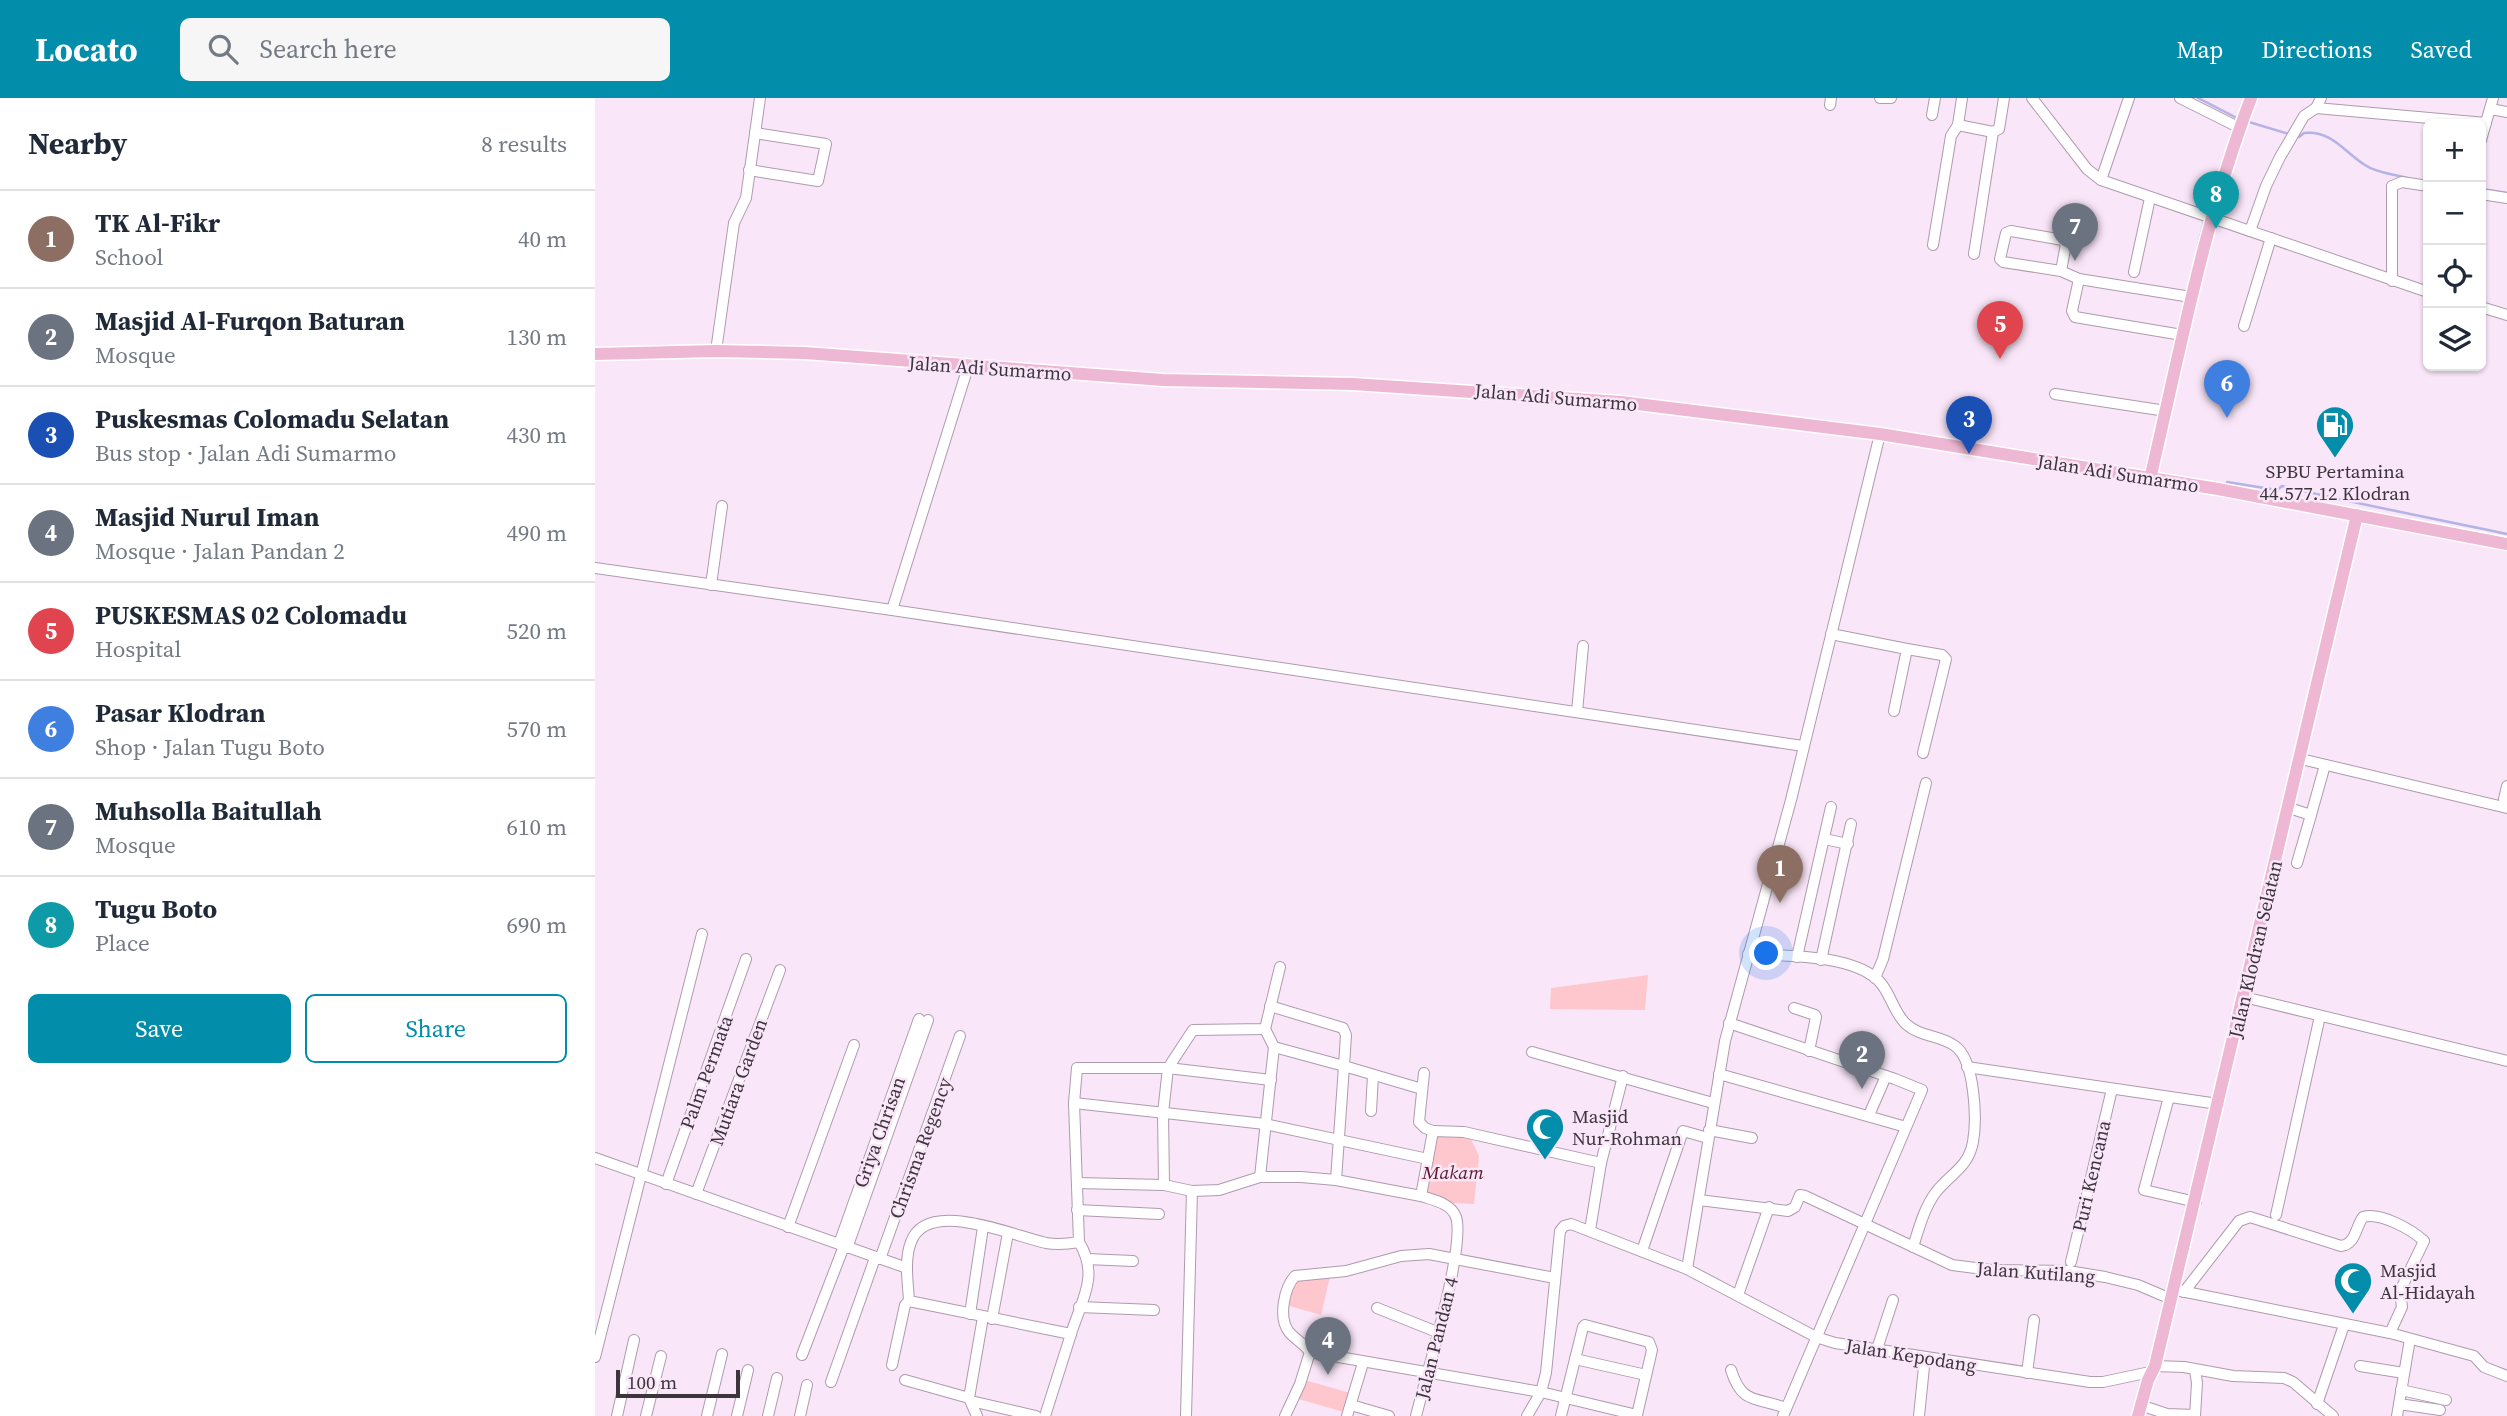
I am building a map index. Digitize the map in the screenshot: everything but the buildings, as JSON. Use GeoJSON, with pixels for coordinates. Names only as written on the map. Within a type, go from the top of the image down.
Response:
{"type":"FeatureCollection","features":[{"type":"Feature","properties":{"kind":"main road"},"geometry":{"type":"LineString","coordinates":[[2150,479],[2178,356],[2179,335],[2207,218],[2239,124],[2251,98]]}},
{"type":"Feature","properties":{"kind":"main road","name":"Jalan Adi Sumarmo"},"geometry":{"type":"LineString","coordinates":[[595,354],[716,351],[805,353],[1163,380],[1353,384],[1517,393],[1694,409],[1880,434],[2218,489],[2507,544]]}},
{"type":"Feature","properties":{"kind":"main road","name":"Jalan Klodran Selatan"},"geometry":{"type":"LineString","coordinates":[[2139,1410],[2176,1294],[2357,515]]}},
{"type":"Feature","properties":{"kind":"street"},"geometry":{"type":"LineString","coordinates":[[716,351],[734,223],[745,202],[760,98]]}},
{"type":"Feature","properties":{"kind":"street"},"geometry":{"type":"LineString","coordinates":[[1880,98],[1891,98]]}},
{"type":"Feature","properties":{"kind":"street"},"geometry":{"type":"LineString","coordinates":[[1932,115],[1935,98]]}},
{"type":"Feature","properties":{"kind":"street"},"geometry":{"type":"LineString","coordinates":[[1933,245],[1962,98]]}},
{"type":"Feature","properties":{"kind":"street"},"geometry":{"type":"LineString","coordinates":[[1974,254],[1992,136],[1999,129],[2004,98]]}},
{"type":"Feature","properties":{"kind":"street"},"geometry":{"type":"LineString","coordinates":[[2032,98],[2087,169],[2101,180],[2423,290]]}},
{"type":"Feature","properties":{"kind":"street"},"geometry":{"type":"LineString","coordinates":[[2101,180],[2129,98]]}},
{"type":"Feature","properties":{"kind":"street"},"geometry":{"type":"LineString","coordinates":[[2180,98],[2239,124]]}},
{"type":"Feature","properties":{"kind":"street"},"geometry":{"type":"LineString","coordinates":[[2316,108],[2321,98]]}},
{"type":"Feature","properties":{"kind":"street"},"geometry":{"type":"LineString","coordinates":[[2486,123],[2492,103],[2507,112]]}},
{"type":"Feature","properties":{"kind":"street"},"geometry":{"type":"LineString","coordinates":[[2250,231],[2266,186],[2307,113],[2316,108],[2441,119]]}},
{"type":"Feature","properties":{"kind":"street"},"geometry":{"type":"LineString","coordinates":[[1955,129],[1992,136]]}},
{"type":"Feature","properties":{"kind":"street"},"geometry":{"type":"LineString","coordinates":[[749,170],[818,181],[826,144],[755,133]]}},
{"type":"Feature","properties":{"kind":"street"},"geometry":{"type":"LineString","coordinates":[[2392,281],[2392,186],[2402,182],[2423,185]]}},
{"type":"Feature","properties":{"kind":"street"},"geometry":{"type":"LineString","coordinates":[[2486,195],[2507,198]]}},
{"type":"Feature","properties":{"kind":"street"},"geometry":{"type":"LineString","coordinates":[[2134,272],[2150,198]]}},
{"type":"Feature","properties":{"kind":"street"},"geometry":{"type":"LineString","coordinates":[[2061,271],[2066,244],[2063,240],[2011,231],[2005,233],[2001,262],[2061,271],[2079,279],[2188,296]]}},
{"type":"Feature","properties":{"kind":"street"},"geometry":{"type":"LineString","coordinates":[[2244,326],[2270,238]]}},
{"type":"Feature","properties":{"kind":"street"},"geometry":{"type":"LineString","coordinates":[[2079,279],[2072,311],[2075,317],[2179,335]]}},
{"type":"Feature","properties":{"kind":"street"},"geometry":{"type":"LineString","coordinates":[[2484,308],[2507,315]]}},
{"type":"Feature","properties":{"kind":"street"},"geometry":{"type":"LineString","coordinates":[[892,610],[968,367]]}},
{"type":"Feature","properties":{"kind":"street"},"geometry":{"type":"LineString","coordinates":[[2056,394],[2166,411]]}},
{"type":"Feature","properties":{"kind":"street"},"geometry":{"type":"LineString","coordinates":[[1687,1269],[1713,1103],[1729,1024],[1771,879],[1880,434]]}},
{"type":"Feature","properties":{"kind":"street"},"geometry":{"type":"LineString","coordinates":[[711,585],[722,506]]}},
{"type":"Feature","properties":{"kind":"street"},"geometry":{"type":"LineString","coordinates":[[595,568],[1803,746]]}},
{"type":"Feature","properties":{"kind":"street"},"geometry":{"type":"LineString","coordinates":[[1831,634],[1943,655],[1946,659],[1923,753]]}},
{"type":"Feature","properties":{"kind":"street"},"geometry":{"type":"LineString","coordinates":[[1577,712],[1584,646]]}},
{"type":"Feature","properties":{"kind":"street"},"geometry":{"type":"LineString","coordinates":[[1894,710],[1907,649]]}},
{"type":"Feature","properties":{"kind":"street"},"geometry":{"type":"LineString","coordinates":[[2301,759],[2505,804],[2507,786]]}},
{"type":"Feature","properties":{"kind":"street"},"geometry":{"type":"LineString","coordinates":[[2297,863],[2325,765]]}},
{"type":"Feature","properties":{"kind":"street"},"geometry":{"type":"LineString","coordinates":[[1875,978],[1883,959],[1926,783]]}},
{"type":"Feature","properties":{"kind":"street"},"geometry":{"type":"LineString","coordinates":[[1797,957],[1831,807]]}},
{"type":"Feature","properties":{"kind":"street"},"geometry":{"type":"LineString","coordinates":[[2289,808],[2311,815]]}},
{"type":"Feature","properties":{"kind":"street"},"geometry":{"type":"LineString","coordinates":[[1821,960],[1851,824]]}},
{"type":"Feature","properties":{"kind":"street"},"geometry":{"type":"LineString","coordinates":[[1824,839],[1847,844]]}},
{"type":"Feature","properties":{"kind":"street"},"geometry":{"type":"LineString","coordinates":[[595,1357],[702,934]]}},
{"type":"Feature","properties":{"kind":"street"},"geometry":{"type":"LineString","coordinates":[[1748,954],[1797,957],[1850,965],[1879,981],[1905,1024],[1957,1047],[1966,1067],[1976,1106],[1971,1152],[1966,1162],[1944,1183],[1930,1202],[1913,1247]]}},
{"type":"Feature","properties":{"kind":"street","name":"Palm Permata"},"geometry":{"type":"LineString","coordinates":[[666,1184],[746,959]]}},
{"type":"Feature","properties":{"kind":"street"},"geometry":{"type":"LineString","coordinates":[[1260,1177],[1274,1047],[1265,1029],[1280,967]]}},
{"type":"Feature","properties":{"kind":"street","name":"Mutiara Garden"},"geometry":{"type":"LineString","coordinates":[[696,1194],[780,970]]}},
{"type":"Feature","properties":{"kind":"street"},"geometry":{"type":"LineString","coordinates":[[2244,997],[2507,1061]]}},
{"type":"Feature","properties":{"kind":"street"},"geometry":{"type":"LineString","coordinates":[[1270,1006],[1343,1028],[1346,1035],[1336,1180]]}},
{"type":"Feature","properties":{"kind":"street"},"geometry":{"type":"LineString","coordinates":[[1794,1008],[1816,1017],[1809,1051]]}},
{"type":"Feature","properties":{"kind":"street"},"geometry":{"type":"LineString","coordinates":[[2276,1215],[2321,1016]]}},
{"type":"Feature","properties":{"kind":"street","name":"Griya Chrisan"},"geometry":{"type":"LineString","coordinates":[[802,1355],[924,1020]]}},
{"type":"Feature","properties":{"kind":"street"},"geometry":{"type":"LineString","coordinates":[[1729,1024],[1921,1090],[1784,1413],[1743,1394],[1737,1387],[1731,1370]]}},
{"type":"Feature","properties":{"kind":"street"},"geometry":{"type":"LineString","coordinates":[[1164,1185],[1163,1113],[1168,1068],[1193,1030],[1265,1029]]}},
{"type":"Feature","properties":{"kind":"street","name":"Chrisma Regency"},"geometry":{"type":"LineString","coordinates":[[831,1382],[960,1036]]}},
{"type":"Feature","properties":{"kind":"street"},"geometry":{"type":"LineString","coordinates":[[788,1227],[854,1045]]}},
{"type":"Feature","properties":{"kind":"street"},"geometry":{"type":"LineString","coordinates":[[1274,1047],[1422,1089]]}},
{"type":"Feature","properties":{"kind":"street"},"geometry":{"type":"LineString","coordinates":[[1532,1052],[1713,1103]]}},
{"type":"Feature","properties":{"kind":"street"},"geometry":{"type":"LineString","coordinates":[[1966,1067],[2218,1104]]}},
{"type":"Feature","properties":{"kind":"street"},"geometry":{"type":"LineString","coordinates":[[1045,1416],[1090,1279],[1087,1259],[1079,1242],[1077,1210],[1077,1069],[1168,1068],[1271,1080]]}},
{"type":"Feature","properties":{"kind":"street"},"geometry":{"type":"LineString","coordinates":[[1424,1073],[1419,1122],[1425,1128],[1433,1131],[1464,1132],[1601,1163]]}},
{"type":"Feature","properties":{"kind":"street"},"geometry":{"type":"LineString","coordinates":[[1719,1074],[1906,1127]]}},
{"type":"Feature","properties":{"kind":"street"},"geometry":{"type":"LineString","coordinates":[[1371,1111],[1374,1075]]}},
{"type":"Feature","properties":{"kind":"street"},"geometry":{"type":"LineString","coordinates":[[1527,1416],[1541,1392],[1546,1373],[1560,1230],[1571,1224],[1590,1230],[1601,1163],[1623,1076]]}},
{"type":"Feature","properties":{"kind":"street"},"geometry":{"type":"LineString","coordinates":[[1869,1115],[1886,1076]]}},
{"type":"Feature","properties":{"kind":"street","name":"Puri Kencana"},"geometry":{"type":"LineString","coordinates":[[2071,1262],[2112,1089]]}},
{"type":"Feature","properties":{"kind":"street"},"geometry":{"type":"LineString","coordinates":[[2169,1097],[2144,1190],[2196,1202]]}},
{"type":"Feature","properties":{"kind":"street"},"geometry":{"type":"LineString","coordinates":[[1075,1103],[1265,1124],[1428,1158]]}},
{"type":"Feature","properties":{"kind":"street"},"geometry":{"type":"LineString","coordinates":[[1077,1183],[1164,1185],[1192,1191],[1226,1188],[1260,1177],[1336,1180],[1421,1196],[1433,1131]]}},
{"type":"Feature","properties":{"kind":"street"},"geometry":{"type":"LineString","coordinates":[[1642,1251],[1683,1131],[1752,1138]]}},
{"type":"Feature","properties":{"kind":"street"},"geometry":{"type":"LineString","coordinates":[[595,1158],[907,1268]]}},
{"type":"Feature","properties":{"kind":"street"},"geometry":{"type":"LineString","coordinates":[[1186,1416],[1192,1191]]}},
{"type":"Feature","properties":{"kind":"street","name":"Jalan Pandan 4"},"geometry":{"type":"LineString","coordinates":[[1416,1416],[1456,1259],[1458,1227],[1452,1210],[1421,1196]]}},
{"type":"Feature","properties":{"kind":"street","name":"Jalan Kutilang"},"geometry":{"type":"LineString","coordinates":[[1769,1207],[1792,1210],[1799,1196],[1805,1196],[1952,1265],[1991,1270],[2068,1271],[2105,1277],[2176,1294],[2390,1334],[2474,1356],[2484,1367],[2507,1376]]}},
{"type":"Feature","properties":{"kind":"street"},"geometry":{"type":"LineString","coordinates":[[1699,1200],[1769,1207],[1738,1295]]}},
{"type":"Feature","properties":{"kind":"street"},"geometry":{"type":"LineString","coordinates":[[1077,1210],[1159,1214]]}},
{"type":"Feature","properties":{"kind":"street"},"geometry":{"type":"LineString","coordinates":[[2176,1294],[2243,1218],[2250,1217],[2341,1246],[2352,1241],[2363,1217],[2381,1216],[2424,1241],[2400,1291],[2402,1307],[2390,1334]]}},
{"type":"Feature","properties":{"kind":"street"},"geometry":{"type":"LineString","coordinates":[[909,1301],[907,1268],[912,1239],[925,1225],[948,1219],[1051,1244],[1079,1242]]}},
{"type":"Feature","properties":{"kind":"street"},"geometry":{"type":"LineString","coordinates":[[970,1314],[983,1227]]}},
{"type":"Feature","properties":{"kind":"street","name":"Jalan Kepodang"},"geometry":{"type":"LineString","coordinates":[[1590,1230],[1687,1269],[1816,1337],[1835,1343],[2090,1382],[2196,1376],[2284,1378],[2293,1382],[2333,1416]]}},
{"type":"Feature","properties":{"kind":"street"},"geometry":{"type":"LineString","coordinates":[[977,1416],[970,1399],[1008,1233]]}},
{"type":"Feature","properties":{"kind":"street"},"geometry":{"type":"LineString","coordinates":[[1555,1279],[1429,1254],[1410,1254],[1353,1270],[1295,1276],[1288,1287],[1284,1320],[1289,1332],[1310,1352],[1541,1392],[1565,1399],[1638,1416],[1652,1350],[1649,1342],[1589,1325],[1583,1327],[1565,1399],[1561,1416]]}},
{"type":"Feature","properties":{"kind":"street"},"geometry":{"type":"LineString","coordinates":[[1087,1259],[1133,1262]]}},
{"type":"Feature","properties":{"kind":"street"},"geometry":{"type":"LineString","coordinates":[[1877,1349],[1893,1300]]}},
{"type":"Feature","properties":{"kind":"street"},"geometry":{"type":"LineString","coordinates":[[909,1301],[1071,1334]]}},
{"type":"Feature","properties":{"kind":"street"},"geometry":{"type":"LineString","coordinates":[[892,1365],[905,1304],[909,1301]]}},
{"type":"Feature","properties":{"kind":"street"},"geometry":{"type":"LineString","coordinates":[[1079,1307],[1154,1310]]}},
{"type":"Feature","properties":{"kind":"street"},"geometry":{"type":"LineString","coordinates":[[1377,1308],[1437,1332]]}},
{"type":"Feature","properties":{"kind":"street"},"geometry":{"type":"LineString","coordinates":[[2027,1373],[2034,1320]]}},
{"type":"Feature","properties":{"kind":"street"},"geometry":{"type":"LineString","coordinates":[[2318,1404],[2344,1325]]}},
{"type":"Feature","properties":{"kind":"street"},"geometry":{"type":"LineString","coordinates":[[2397,1416],[2410,1339]]}},
{"type":"Feature","properties":{"kind":"street"},"geometry":{"type":"LineString","coordinates":[[617,1416],[634,1340]]}},
{"type":"Feature","properties":{"kind":"street"},"geometry":{"type":"LineString","coordinates":[[1285,1416],[1300,1384],[1310,1352]]}},
{"type":"Feature","properties":{"kind":"street"},"geometry":{"type":"LineString","coordinates":[[707,1416],[722,1354]]}},
{"type":"Feature","properties":{"kind":"street"},"geometry":{"type":"LineString","coordinates":[[646,1416],[661,1356]]}},
{"type":"Feature","properties":{"kind":"street"},"geometry":{"type":"LineString","coordinates":[[1919,1416],[1925,1357]]}},
{"type":"Feature","properties":{"kind":"street"},"geometry":{"type":"LineString","coordinates":[[1575,1359],[1646,1375]]}},
{"type":"Feature","properties":{"kind":"street"},"geometry":{"type":"LineString","coordinates":[[1347,1416],[1363,1363]]}},
{"type":"Feature","properties":{"kind":"street"},"geometry":{"type":"LineString","coordinates":[[2360,1366],[2404,1373]]}},
{"type":"Feature","properties":{"kind":"street"},"geometry":{"type":"LineString","coordinates":[[737,1416],[748,1370]]}},
{"type":"Feature","properties":{"kind":"street"},"geometry":{"type":"LineString","coordinates":[[2139,1410],[2195,1415],[2196,1376]]}},
{"type":"Feature","properties":{"kind":"street"},"geometry":{"type":"LineString","coordinates":[[768,1416],[777,1378]]}},
{"type":"Feature","properties":{"kind":"street"},"geometry":{"type":"LineString","coordinates":[[905,1380],[1036,1416]]}},
{"type":"Feature","properties":{"kind":"street"},"geometry":{"type":"LineString","coordinates":[[800,1416],[807,1385]]}},
{"type":"Feature","properties":{"kind":"street"},"geometry":{"type":"LineString","coordinates":[[2401,1390],[2446,1399]]}},
{"type":"Feature","properties":{"kind":"street"},"geometry":{"type":"LineString","coordinates":[[1351,1405],[1389,1416]]}},
{"type":"Feature","properties":{"kind":"street"},"geometry":{"type":"LineString","coordinates":[[2399,1405],[2440,1410]]}},
{"type":"Feature","properties":{"kind":"green space"},"geometry":{"type":"Polygon","coordinates":[[[1648,975],[1645,1010],[1550,1009],[1551,988],[1648,975]]]}},
{"type":"Feature","properties":{"kind":"green space","name":"Makam"},"geometry":{"type":"Polygon","coordinates":[[[1435,1135],[1470,1137],[1479,1156],[1474,1204],[1453,1203],[1424,1194],[1435,1135]]]}},
{"type":"Feature","properties":{"kind":"green space"},"geometry":{"type":"Polygon","coordinates":[[[1330,1277],[1321,1315],[1286,1305],[1295,1281],[1330,1277]]]}},
{"type":"Feature","properties":{"kind":"green space"},"geometry":{"type":"Polygon","coordinates":[[[1305,1380],[1350,1393],[1344,1412],[1295,1398],[1305,1380]]]}},
{"type":"Feature","properties":{"kind":"waterway"},"geometry":{"type":"LineString","coordinates":[[2198,98],[2239,119]]}},
{"type":"Feature","properties":{"kind":"waterway"},"geometry":{"type":"LineString","coordinates":[[2249,122],[2289,134]]}},
{"type":"Feature","properties":{"kind":"waterway"},"geometry":{"type":"LineString","coordinates":[[2296,136],[2314,133],[2330,138],[2369,168],[2407,178]]}},
{"type":"Feature","properties":{"kind":"waterway"},"geometry":{"type":"LineString","coordinates":[[2486,190],[2507,193]]}},
{"type":"Feature","properties":{"kind":"waterway"},"geometry":{"type":"LineString","coordinates":[[2198,246],[2205,218]]}},
{"type":"Feature","properties":{"kind":"waterway"},"geometry":{"type":"LineString","coordinates":[[2227,482],[2277,490],[2282,486],[2507,534]]}},
{"type":"Feature","properties":{"kind":"place","name":"Tugu Boto"},"geometry":{"type":"Point","coordinates":[2216,229]}},
{"type":"Feature","properties":{"kind":"place","name":"Muhsolla Baitullah"},"geometry":{"type":"Point","coordinates":[2075,261]}},
{"type":"Feature","properties":{"kind":"place","name":"PUSKESMAS 02 Colomadu"},"geometry":{"type":"Point","coordinates":[2000,359]}},
{"type":"Feature","properties":{"kind":"place","name":"Pasar Klodran"},"geometry":{"type":"Point","coordinates":[2227,418]}},
{"type":"Feature","properties":{"kind":"place","name":"Puskesmas Colomadu Selatan"},"geometry":{"type":"Point","coordinates":[1969,454]}},
{"type":"Feature","properties":{"kind":"place","name":"SPBU Pertamina 44.577.12 Klodran"},"geometry":{"type":"Point","coordinates":[2335,459]}},
{"type":"Feature","properties":{"kind":"place","name":"TK Al-Fikr"},"geometry":{"type":"Point","coordinates":[1780,903]}},
{"type":"Feature","properties":{"kind":"place","name":"Masjid Al-Furqon Baturan"},"geometry":{"type":"Point","coordinates":[1862,1089]}},
{"type":"Feature","properties":{"kind":"place","name":"Masjid Nur-Rohman"},"geometry":{"type":"Point","coordinates":[1545,1161]}},
{"type":"Feature","properties":{"kind":"place","name":"Masjid Al-Hidayah"},"geometry":{"type":"Point","coordinates":[2353,1315]}},
{"type":"Feature","properties":{"kind":"place","name":"Masjid Nurul Iman"},"geometry":{"type":"Point","coordinates":[1328,1375]}}]}
